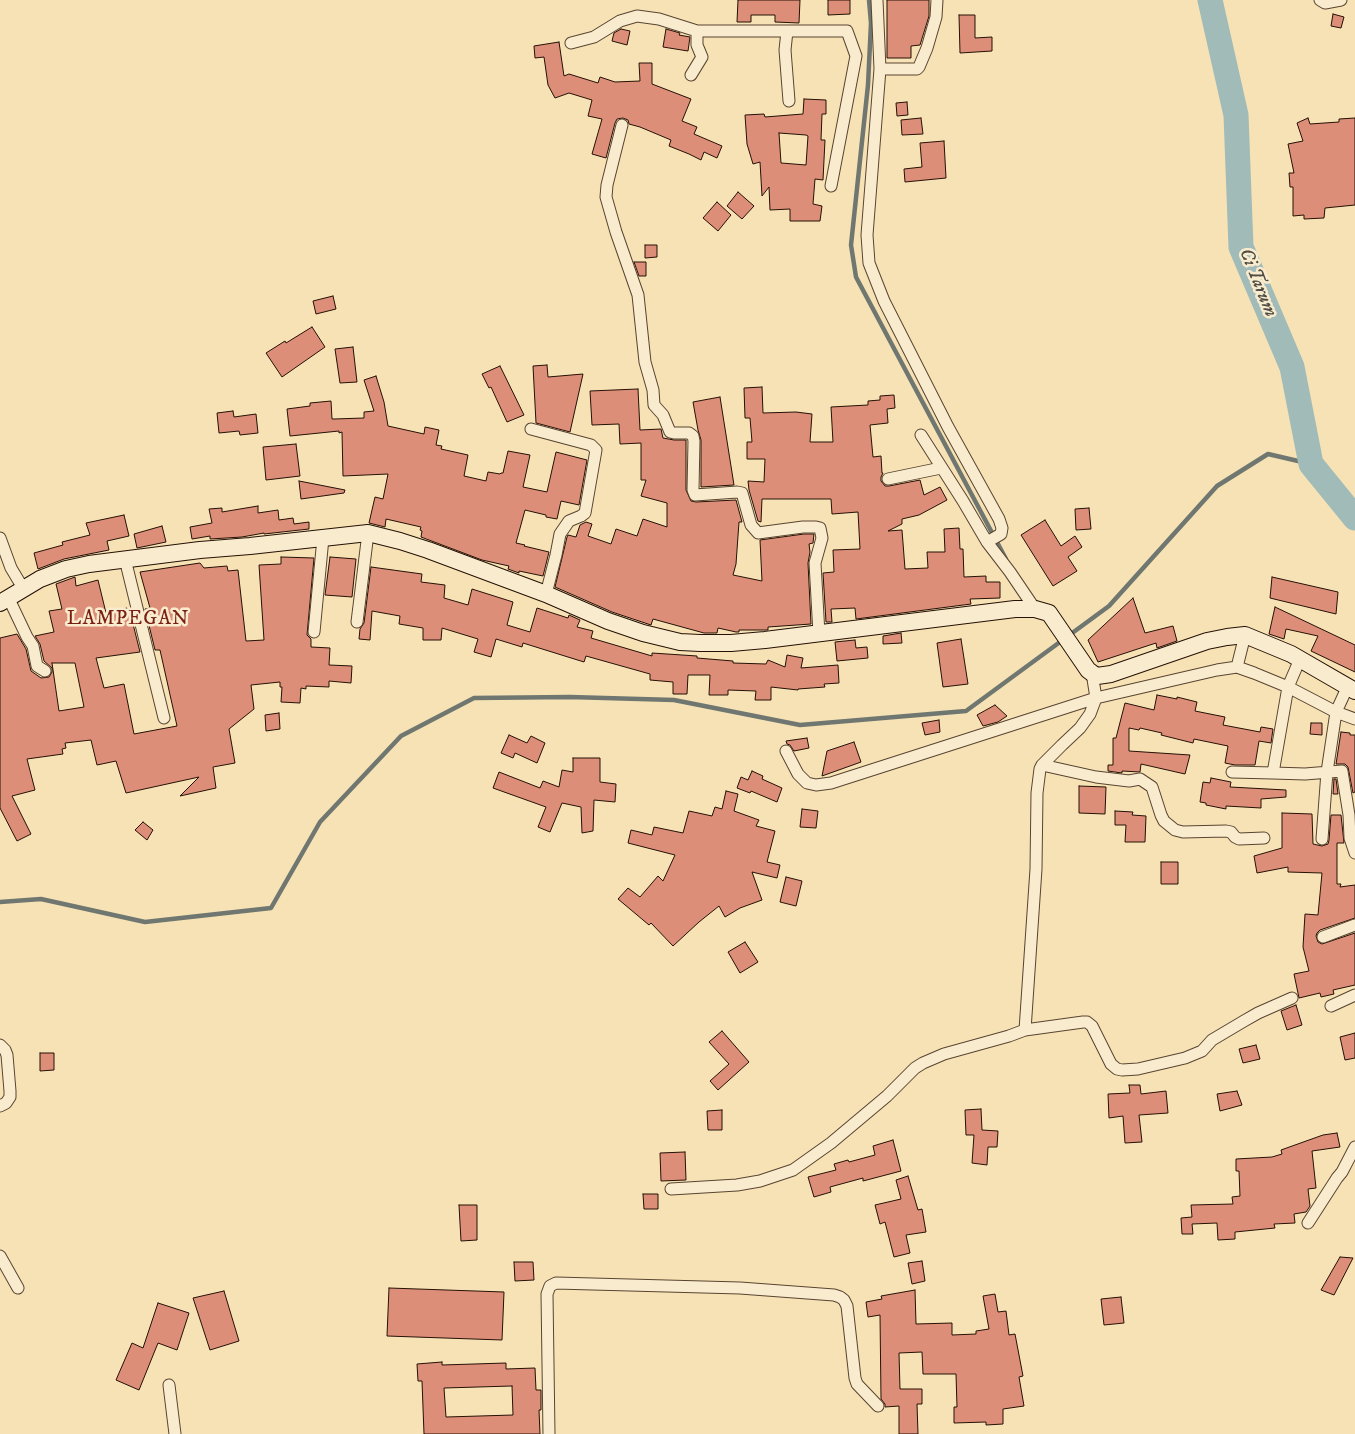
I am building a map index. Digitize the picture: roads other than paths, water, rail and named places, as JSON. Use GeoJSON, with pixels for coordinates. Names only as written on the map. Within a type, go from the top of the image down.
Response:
{"type":"FeatureCollection","features":[{"type":"Feature","properties":{"kind":"main road"},"geometry":{"type":"LineString","coordinates":[[4,600],[40,579],[66,569],[200,550],[368,533],[400,540],[546,594],[617,624],[643,633],[680,642],[731,643],[819,634],[1015,609],[1042,611],[1090,672],[1097,676],[1111,674],[1207,641],[1227,637],[1244,638],[1299,662],[1349,690]]}},
{"type":"Feature","properties":{"kind":"street"},"geometry":{"type":"LineString","coordinates":[[877,0],[870,60],[869,262],[884,301],[948,427],[999,519],[1002,528],[1001,534],[989,542]]}},
{"type":"Feature","properties":{"kind":"street"},"geometry":{"type":"LineString","coordinates":[[571,43],[594,37],[620,21],[637,16],[659,19],[697,31],[846,30],[870,60],[917,69],[927,48],[936,17],[937,0]]}},
{"type":"Feature","properties":{"kind":"street"},"geometry":{"type":"LineString","coordinates":[[1320,0],[1325,3],[1341,0]]}},
{"type":"Feature","properties":{"kind":"street"},"geometry":{"type":"LineString","coordinates":[[691,75],[702,57],[697,45],[697,31]]}},
{"type":"Feature","properties":{"kind":"street"},"geometry":{"type":"LineString","coordinates":[[787,31],[785,50],[789,101]]}},
{"type":"Feature","properties":{"kind":"street"},"geometry":{"type":"LineString","coordinates":[[832,186],[870,60]]}},
{"type":"Feature","properties":{"kind":"street"},"geometry":{"type":"LineString","coordinates":[[622,125],[607,185],[606,197],[638,295],[644,362],[653,390],[654,405],[664,415],[670,432],[689,433],[692,436],[694,441],[693,490],[695,495],[742,493],[751,525],[758,533],[803,527],[820,528],[822,538],[815,563],[819,634]]}},
{"type":"Feature","properties":{"kind":"street"},"geometry":{"type":"LineString","coordinates":[[531,429],[596,448],[584,513],[569,521],[560,534],[546,594]]}},
{"type":"Feature","properties":{"kind":"street"},"geometry":{"type":"LineString","coordinates":[[921,434],[989,542],[1010,572],[1042,611]]}},
{"type":"Feature","properties":{"kind":"street"},"geometry":{"type":"LineString","coordinates":[[888,479],[941,468]]}},
{"type":"Feature","properties":{"kind":"street"},"geometry":{"type":"LineString","coordinates":[[358,622],[368,533]]}},
{"type":"Feature","properties":{"kind":"street"},"geometry":{"type":"LineString","coordinates":[[0,538],[11,568],[23,588]]}},
{"type":"Feature","properties":{"kind":"street"},"geometry":{"type":"LineString","coordinates":[[314,632],[323,538]]}},
{"type":"Feature","properties":{"kind":"street"},"geometry":{"type":"LineString","coordinates":[[126,559],[164,718]]}},
{"type":"Feature","properties":{"kind":"street"},"geometry":{"type":"LineString","coordinates":[[4,600],[33,646],[37,666],[45,670]]}},
{"type":"Feature","properties":{"kind":"street"},"geometry":{"type":"LineString","coordinates":[[1237,664],[1244,638]]}},
{"type":"Feature","properties":{"kind":"street"},"geometry":{"type":"LineString","coordinates":[[1273,773],[1289,684],[1299,662]]}},
{"type":"Feature","properties":{"kind":"street"},"geometry":{"type":"LineString","coordinates":[[786,751],[798,774],[807,783],[816,785],[831,783],[1096,698],[1237,664],[1254,673],[1289,684],[1355,719]]}},
{"type":"Feature","properties":{"kind":"street"},"geometry":{"type":"LineString","coordinates":[[1025,1030],[1036,869],[1037,793],[1040,769],[1080,728],[1090,714],[1096,698],[1090,672]]}},
{"type":"Feature","properties":{"kind":"street"},"geometry":{"type":"LineString","coordinates":[[1322,839],[1327,772],[1337,709],[1349,690]]}},
{"type":"Feature","properties":{"kind":"street"},"geometry":{"type":"LineString","coordinates":[[1042,765],[1096,777],[1129,781],[1140,779],[1152,787],[1164,821],[1175,830],[1184,832],[1229,832],[1238,838],[1264,838]]}},
{"type":"Feature","properties":{"kind":"street"},"geometry":{"type":"LineString","coordinates":[[1232,772],[1305,774],[1340,770],[1343,772],[1350,838],[1355,853]]}},
{"type":"Feature","properties":{"kind":"street"},"geometry":{"type":"LineString","coordinates":[[1324,937],[1355,925]]}},
{"type":"Feature","properties":{"kind":"street"},"geometry":{"type":"LineString","coordinates":[[1331,1006],[1355,995]]}},
{"type":"Feature","properties":{"kind":"street"},"geometry":{"type":"LineString","coordinates":[[671,1189],[737,1185],[760,1181],[793,1170],[831,1143],[887,1096],[915,1068],[944,1054],[1025,1030],[1087,1022],[1092,1026],[1111,1064],[1117,1069],[1122,1070],[1138,1069],[1184,1058],[1202,1051],[1212,1040],[1244,1021],[1292,998]]}},
{"type":"Feature","properties":{"kind":"street"},"geometry":{"type":"LineString","coordinates":[[0,1045],[7,1055],[10,1097],[6,1103],[0,1106]]}},
{"type":"Feature","properties":{"kind":"street"},"geometry":{"type":"LineString","coordinates":[[1308,1223],[1342,1172],[1355,1147]]}},
{"type":"Feature","properties":{"kind":"street"},"geometry":{"type":"LineString","coordinates":[[0,1256],[18,1288]]}},
{"type":"Feature","properties":{"kind":"street"},"geometry":{"type":"LineString","coordinates":[[549,1434],[547,1294],[550,1286],[556,1283],[740,1288],[840,1297],[847,1306],[857,1384],[878,1406]]}},
{"type":"Feature","properties":{"kind":"street"},"geometry":{"type":"LineString","coordinates":[[169,1385],[175,1434]]}},
{"type":"Feature","properties":{"kind":"waterway"},"geometry":{"type":"LineString","coordinates":[[869,0],[871,23],[868,85],[851,245],[856,277],[1006,559]]}},
{"type":"Feature","properties":{"kind":"waterway","name":"Ci Tarum"},"geometry":{"type":"LineString","coordinates":[[1210,0],[1236,115],[1241,247],[1292,367],[1311,464],[1355,518]]}},
{"type":"Feature","properties":{"kind":"waterway"},"geometry":{"type":"LineString","coordinates":[[0,902],[41,899],[145,922],[271,908],[320,822],[401,736],[474,698],[570,697],[674,700],[800,725],[966,711],[1109,606],[1217,486],[1268,454],[1311,464]]}},
{"type":"Feature","properties":{"kind":"district","name":"LAMPEGAN"},"geometry":{"type":"Point","coordinates":[128,620]}}]}
